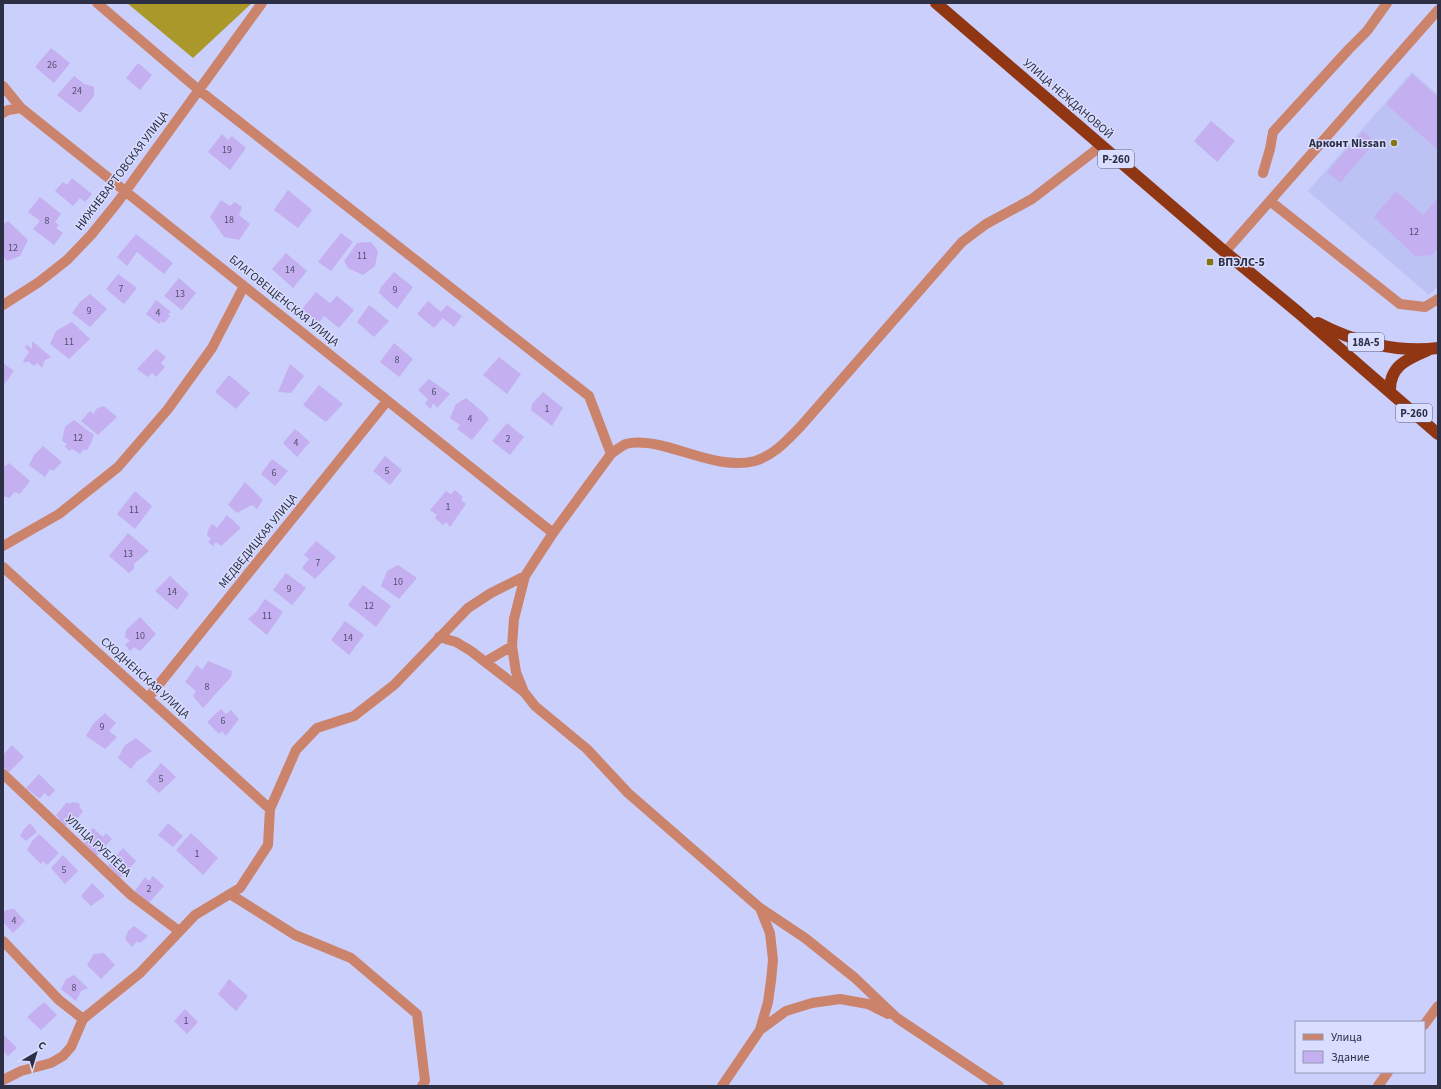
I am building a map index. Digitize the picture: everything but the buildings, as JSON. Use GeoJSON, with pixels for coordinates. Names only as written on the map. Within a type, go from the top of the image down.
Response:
{"type":"FeatureCollection","features":[{"type":"Feature","properties":{"kind":"highway","name":"УЛИЦА НЕЖДАНОВОЙ"},"geometry":{"type":"LineString","coordinates":[[936,3],[1225,252],[1299,313],[1438,434]]}},
{"type":"Feature","properties":{"kind":"highway","name":"18А-5"},"geometry":{"type":"LineString","coordinates":[[1299,313],[1330,330],[1360,341],[1391,347],[1434,349]]}},
{"type":"Feature","properties":{"kind":"highway"},"geometry":{"type":"LineString","coordinates":[[1390,392],[1392,377],[1400,365],[1407,359],[1434,349]]}},
{"type":"Feature","properties":{"kind":"street"},"geometry":{"type":"LineString","coordinates":[[97,3],[200,91],[589,396],[610,454]]}},
{"type":"Feature","properties":{"kind":"street","name":"НИЖНЕВАРТОВСКАЯ УЛИЦА"},"geometry":{"type":"LineString","coordinates":[[3,305],[39,282],[66,260],[91,235],[126,191],[200,91],[262,3]]}},
{"type":"Feature","properties":{"kind":"street"},"geometry":{"type":"LineString","coordinates":[[1263,173],[1273,132],[1367,31],[1386,3]]}},
{"type":"Feature","properties":{"kind":"street"},"geometry":{"type":"LineString","coordinates":[[1225,252],[1438,10]]}},
{"type":"Feature","properties":{"kind":"street","name":"БЛАГОВЕЩЕНСКАЯ УЛИЦА"},"geometry":{"type":"LineString","coordinates":[[3,86],[21,108],[553,533]]}},
{"type":"Feature","properties":{"kind":"street"},"geometry":{"type":"LineString","coordinates":[[3,113],[8,110],[21,108]]}},
{"type":"Feature","properties":{"kind":"street"},"geometry":{"type":"LineString","coordinates":[[524,692],[516,672],[512,646],[514,619],[525,576],[553,533],[610,454],[625,444],[646,442],[678,449],[715,460],[736,463],[756,460],[776,450],[801,426],[962,242],[986,224],[1032,199],[1101,146]]}},
{"type":"Feature","properties":{"kind":"street"},"geometry":{"type":"LineString","coordinates":[[1270,201],[1400,304],[1425,307],[1438,299]]}},
{"type":"Feature","properties":{"kind":"street"},"geometry":{"type":"LineString","coordinates":[[3,546],[59,514],[118,467],[168,409],[212,348],[244,286]]}},
{"type":"Feature","properties":{"kind":"street","name":"МЕДВЕДИЦКАЯ УЛИЦА"},"geometry":{"type":"LineString","coordinates":[[148,698],[387,401]]}},
{"type":"Feature","properties":{"kind":"street","name":"СХОДНЕНСКАЯ УЛИЦА"},"geometry":{"type":"LineString","coordinates":[[3,567],[270,809]]}},
{"type":"Feature","properties":{"kind":"street"},"geometry":{"type":"LineString","coordinates":[[4,1076],[52,1062],[63,1056],[71,1047],[83,1019],[140,973],[196,915],[240,888],[268,845],[270,809],[296,750],[317,728],[354,716],[394,685],[468,608],[491,593],[525,576]]}},
{"type":"Feature","properties":{"kind":"street"},"geometry":{"type":"LineString","coordinates":[[439,637],[456,642],[471,651],[524,692],[535,706],[587,749],[628,793],[760,908],[805,938],[855,978],[897,1018]]}},
{"type":"Feature","properties":{"kind":"street"},"geometry":{"type":"LineString","coordinates":[[485,662],[512,646]]}},
{"type":"Feature","properties":{"kind":"street","name":"УЛИЦА РУБЛЁВА"},"geometry":{"type":"LineString","coordinates":[[3,774],[131,895],[179,931]]}},
{"type":"Feature","properties":{"kind":"street"},"geometry":{"type":"LineString","coordinates":[[230,894],[295,935],[351,958],[417,1014],[425,1081],[422,1086]]}},
{"type":"Feature","properties":{"kind":"street"},"geometry":{"type":"LineString","coordinates":[[722,1086],[760,1030],[768,1002],[772,960],[770,933],[760,908]]}},
{"type":"Feature","properties":{"kind":"street"},"geometry":{"type":"LineString","coordinates":[[3,941],[59,1000],[83,1019]]}},
{"type":"Feature","properties":{"kind":"street"},"geometry":{"type":"LineString","coordinates":[[760,1030],[786,1011],[812,1003],[840,998],[868,1004],[897,1018],[999,1086]]}},
{"type":"Feature","properties":{"kind":"street"},"geometry":{"type":"LineString","coordinates":[[1425,1023],[1438,1006]]}},
{"type":"Feature","properties":{"kind":"street"},"geometry":{"type":"LineString","coordinates":[[1378,1086],[1387,1073]]}},
{"type":"Feature","properties":{"kind":"shaded area"},"geometry":{"type":"Polygon","coordinates":[[[127,3],[252,3],[193,58],[127,3]]]}},
{"type":"Feature","properties":{"kind":"shaded area","name":"Арконт Nissan"},"geometry":{"type":"Polygon","coordinates":[[[1412,72],[1438,95],[1438,286],[1429,295],[1308,191],[1412,72]]]}},
{"type":"Feature","properties":{"kind":"place","name":"Арконт Nissan"},"geometry":{"type":"Point","coordinates":[1394,143]}},
{"type":"Feature","properties":{"kind":"place","name":"ВПЭЛС-5"},"geometry":{"type":"Point","coordinates":[1210,262]}}]}
